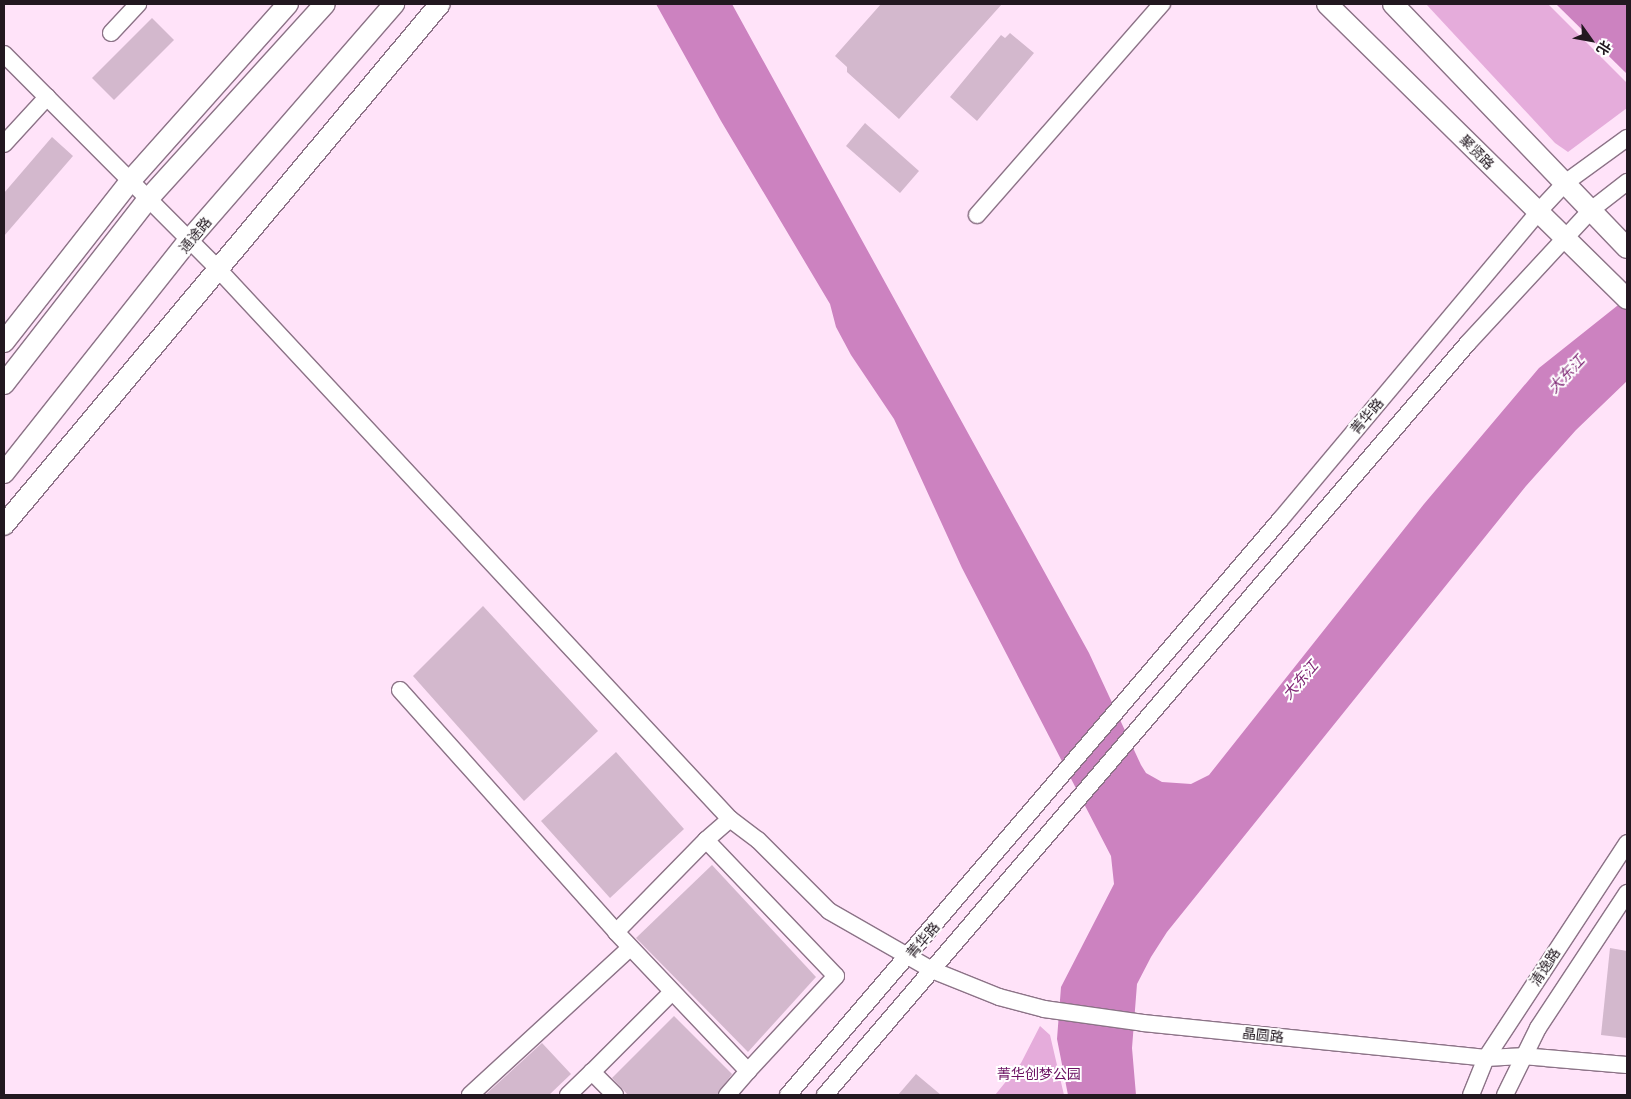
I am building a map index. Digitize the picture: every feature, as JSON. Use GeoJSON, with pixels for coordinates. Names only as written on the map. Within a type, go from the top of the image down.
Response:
{"type":"FeatureCollection","features":[{"type":"Feature","properties":{"kind":"main road"},"geometry":{"type":"LineString","coordinates":[[4,342],[131,180],[288,4]]}},
{"type":"Feature","properties":{"kind":"main road"},"geometry":{"type":"LineString","coordinates":[[4,384],[148,199],[325,4]]}},
{"type":"Feature","properties":{"kind":"main road","name":"通途路"},"geometry":{"type":"LineString","coordinates":[[4,473],[189,240],[394,4]]}},
{"type":"Feature","properties":{"kind":"main road"},"geometry":{"type":"LineString","coordinates":[[4,525],[440,4]]}},
{"type":"Feature","properties":{"kind":"main road","name":"聚贤路"},"geometry":{"type":"LineString","coordinates":[[1328,4],[1627,299]]}},
{"type":"Feature","properties":{"kind":"main road"},"geometry":{"type":"LineString","coordinates":[[1393,4],[1627,248]]}},
{"type":"Feature","properties":{"kind":"street"},"geometry":{"type":"LineString","coordinates":[[111,33],[138,4]]}},
{"type":"Feature","properties":{"kind":"street"},"geometry":{"type":"LineString","coordinates":[[976,215],[1162,4]]}},
{"type":"Feature","properties":{"kind":"street","name":"晶圆路"},"geometry":{"type":"LineString","coordinates":[[4,54],[218,269],[730,819],[758,840],[829,911],[932,970],[999,997],[1044,1009],[1143,1023],[1486,1058],[1522,1056],[1627,1065]]}},
{"type":"Feature","properties":{"kind":"street"},"geometry":{"type":"LineString","coordinates":[[4,144],[47,97]]}},
{"type":"Feature","properties":{"kind":"street","name":"菁华路"},"geometry":{"type":"LineString","coordinates":[[788,1095],[909,956],[1538,212],[1565,183],[1627,138]]}},
{"type":"Feature","properties":{"kind":"street","name":"菁华路"},"geometry":{"type":"LineString","coordinates":[[825,1095],[1139,730],[1467,344],[1591,210],[1627,182]]}},
{"type":"Feature","properties":{"kind":"street"},"geometry":{"type":"LineString","coordinates":[[400,690],[630,948],[748,1072]]}},
{"type":"Feature","properties":{"kind":"street"},"geometry":{"type":"LineString","coordinates":[[616,932],[706,840],[730,819]]}},
{"type":"Feature","properties":{"kind":"street"},"geometry":{"type":"LineString","coordinates":[[706,840],[836,976],[727,1095]]}},
{"type":"Feature","properties":{"kind":"street","name":"清逸路"},"geometry":{"type":"LineString","coordinates":[[1471,1095],[1486,1058],[1627,843]]}},
{"type":"Feature","properties":{"kind":"street","name":"清逸路"},"geometry":{"type":"LineString","coordinates":[[1505,1095],[1522,1056],[1627,893]]}},
{"type":"Feature","properties":{"kind":"street"},"geometry":{"type":"LineString","coordinates":[[470,1095],[630,948]]}},
{"type":"Feature","properties":{"kind":"street"},"geometry":{"type":"LineString","coordinates":[[568,1095],[672,992]]}},
{"type":"Feature","properties":{"kind":"street"},"geometry":{"type":"LineString","coordinates":[[592,1072],[615,1095]]}},
{"type":"Feature","properties":{"kind":"green space"},"geometry":{"type":"Polygon","coordinates":[[[1426,4],[1548,4],[1627,83],[1627,108],[1568,152],[1555,143],[1426,4]]]}},
{"type":"Feature","properties":{"kind":"green space","name":"菁华创梦公园"},"geometry":{"type":"Polygon","coordinates":[[[1040,1026],[1050,1035],[1064,1095],[995,1095],[1021,1063],[1040,1026]]]}},
{"type":"Feature","properties":{"kind":"water","name":"大东江"},"geometry":{"type":"Polygon","coordinates":[[[656,4],[732,4],[1089,653],[1141,765],[1146,773],[1162,782],[1191,784],[1209,775],[1424,504],[1539,368],[1627,298],[1627,381],[1576,430],[1526,486],[1167,932],[1151,957],[1137,984],[1132,1048],[1136,1095],[1068,1095],[1057,1039],[1061,987],[1114,884],[1111,856],[962,568],[894,419],[851,355],[836,327],[830,304],[721,121],[656,4]]]}},
{"type":"Feature","properties":{"kind":"water"},"geometry":{"type":"Polygon","coordinates":[[[1556,4],[1627,4],[1627,74],[1556,4]]]}},
{"type":"Feature","properties":{"kind":"building"},"geometry":{"type":"Polygon","coordinates":[[[881,4],[1002,4],[899,119],[847,72],[847,67],[835,56],[881,4]]]}},
{"type":"Feature","properties":{"kind":"building"},"geometry":{"type":"Polygon","coordinates":[[[152,18],[174,40],[114,100],[92,78],[152,18]]]}},
{"type":"Feature","properties":{"kind":"building"},"geometry":{"type":"Polygon","coordinates":[[[1010,33],[1034,53],[977,121],[950,97],[1001,35],[1005,38],[1010,33]]]}},
{"type":"Feature","properties":{"kind":"building"},"geometry":{"type":"Polygon","coordinates":[[[865,123],[919,171],[900,193],[846,146],[865,123]]]}},
{"type":"Feature","properties":{"kind":"building"},"geometry":{"type":"Polygon","coordinates":[[[52,137],[73,156],[4,236],[4,193],[52,137]]]}},
{"type":"Feature","properties":{"kind":"building"},"geometry":{"type":"Polygon","coordinates":[[[483,606],[598,731],[524,801],[413,676],[483,606]]]}},
{"type":"Feature","properties":{"kind":"building"},"geometry":{"type":"Polygon","coordinates":[[[616,752],[684,829],[610,898],[541,821],[616,752]]]}},
{"type":"Feature","properties":{"kind":"building"},"geometry":{"type":"Polygon","coordinates":[[[712,865],[816,977],[748,1052],[636,938],[712,865]]]}},
{"type":"Feature","properties":{"kind":"building"},"geometry":{"type":"Polygon","coordinates":[[[1610,948],[1627,951],[1627,1038],[1601,1035],[1610,948]]]}},
{"type":"Feature","properties":{"kind":"building"},"geometry":{"type":"Polygon","coordinates":[[[674,1016],[732,1074],[717,1095],[628,1095],[612,1078],[674,1016]]]}},
{"type":"Feature","properties":{"kind":"building"},"geometry":{"type":"Polygon","coordinates":[[[542,1043],[571,1074],[549,1095],[485,1095],[542,1043]]]}},
{"type":"Feature","properties":{"kind":"building"},"geometry":{"type":"Polygon","coordinates":[[[916,1074],[941,1095],[898,1095],[916,1074]]]}}]}
